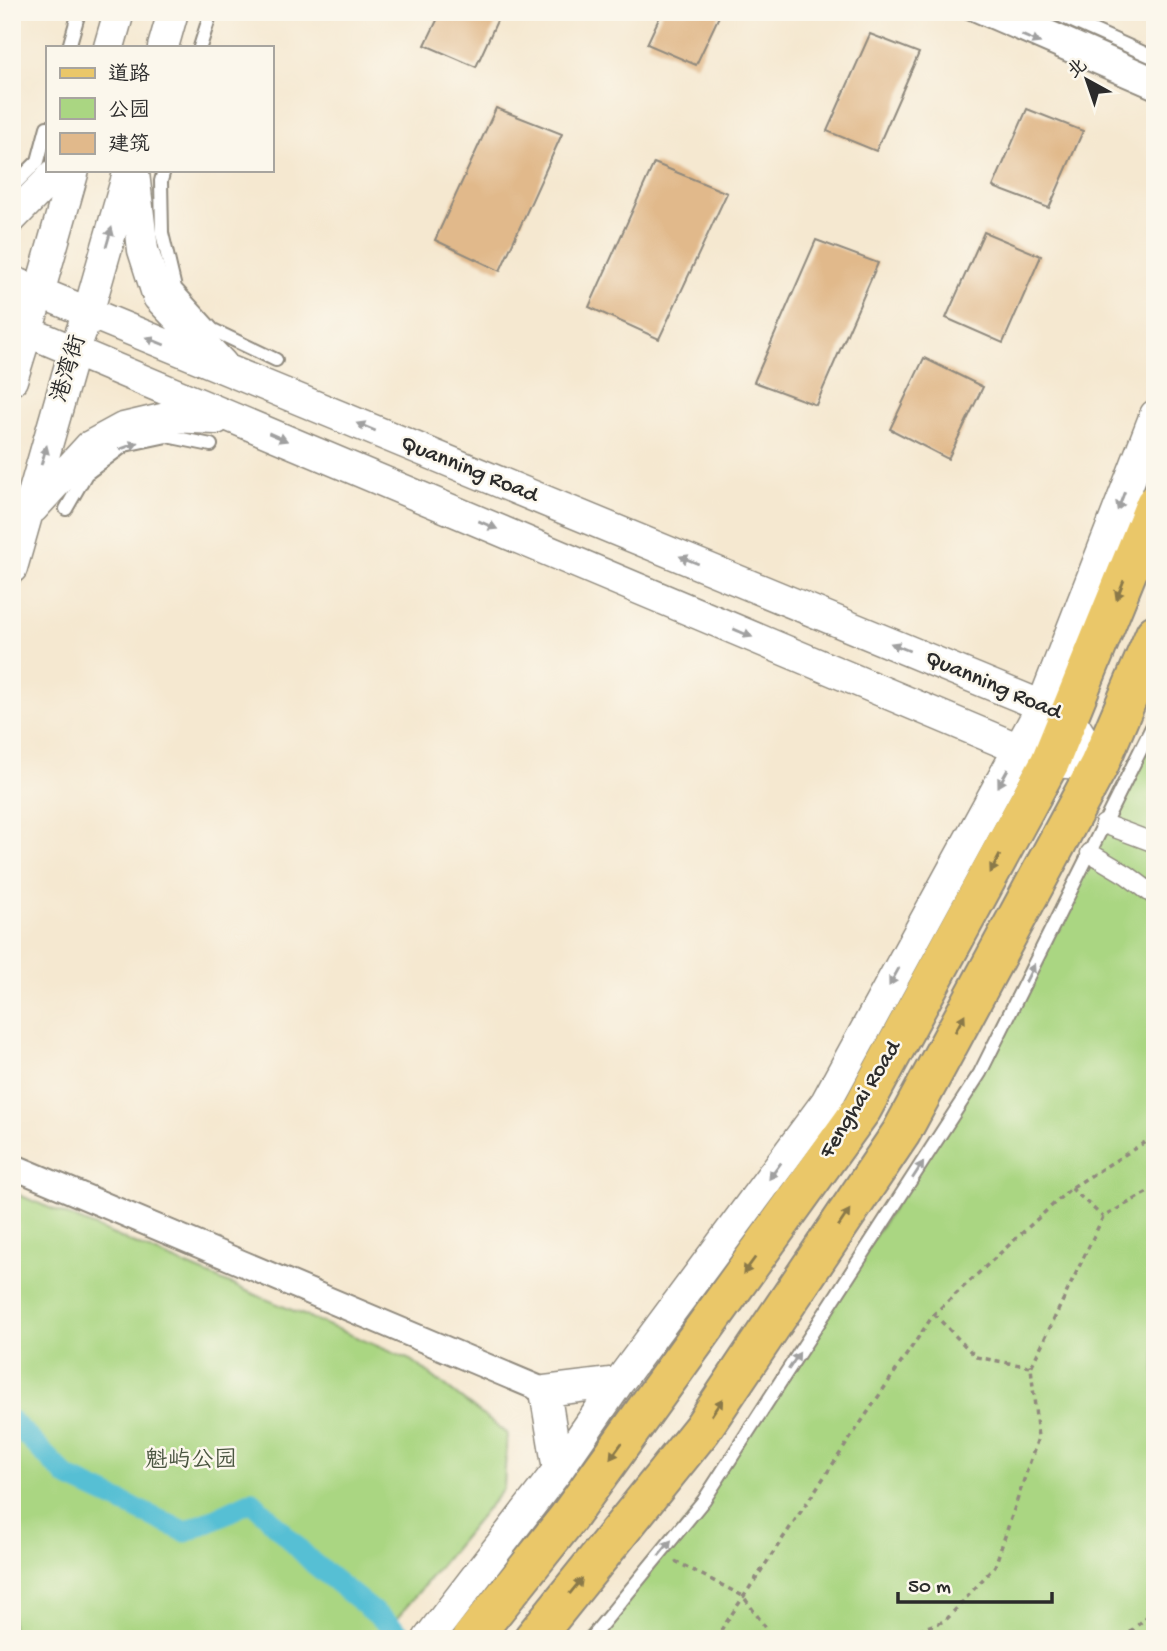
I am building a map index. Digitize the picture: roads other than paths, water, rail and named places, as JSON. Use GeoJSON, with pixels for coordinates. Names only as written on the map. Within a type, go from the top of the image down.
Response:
{"type":"FeatureCollection","features":[{"type":"Feature","properties":{"kind":"main road","name":"Fenghai Road"},"geometry":{"type":"LineString","coordinates":[[471,1639],[567,1519],[862,1109],[1155,505]]}},
{"type":"Feature","properties":{"kind":"main road","name":"Fenghai Road"},"geometry":{"type":"LineString","coordinates":[[533,1639],[702,1429],[901,1133],[1099,765],[1155,634]]}},
{"type":"Feature","properties":{"kind":"street"},"geometry":{"type":"LineString","coordinates":[[109,46],[119,12]]}},
{"type":"Feature","properties":{"kind":"street"},"geometry":{"type":"LineString","coordinates":[[163,46],[173,12]]}},
{"type":"Feature","properties":{"kind":"street"},"geometry":{"type":"LineString","coordinates":[[1001,12],[1155,80]]}},
{"type":"Feature","properties":{"kind":"street"},"geometry":{"type":"LineString","coordinates":[[12,218],[57,172]]}},
{"type":"Feature","properties":{"kind":"street"},"geometry":{"type":"LineString","coordinates":[[12,380],[20,329],[39,293],[73,172]]}},
{"type":"Feature","properties":{"kind":"street","name":"港湾街"},"geometry":{"type":"LineString","coordinates":[[12,568],[74,351],[130,172]]}},
{"type":"Feature","properties":{"kind":"street"},"geometry":{"type":"LineString","coordinates":[[131,172],[143,250],[158,297],[230,371]]}},
{"type":"Feature","properties":{"kind":"street","name":"Quanning Road"},"geometry":{"type":"LineString","coordinates":[[12,281],[1055,711],[1099,765]]}},
{"type":"Feature","properties":{"kind":"street","name":"Quanning Road"},"geometry":{"type":"LineString","coordinates":[[20,329],[1034,755],[1099,765]]}},
{"type":"Feature","properties":{"kind":"street"},"geometry":{"type":"LineString","coordinates":[[1055,711],[1155,415]]}},
{"type":"Feature","properties":{"kind":"street"},"geometry":{"type":"LineString","coordinates":[[28,514],[90,446],[124,428],[170,417],[235,419]]}},
{"type":"Feature","properties":{"kind":"street"},"geometry":{"type":"LineString","coordinates":[[428,1639],[558,1470],[619,1382],[825,1102],[1034,755]]}},
{"type":"Feature","properties":{"kind":"street"},"geometry":{"type":"LineString","coordinates":[[1104,824],[1155,843]]}},
{"type":"Feature","properties":{"kind":"street"},"geometry":{"type":"LineString","coordinates":[[1090,853],[1155,896]]}},
{"type":"Feature","properties":{"kind":"street"},"geometry":{"type":"LineString","coordinates":[[12,1166],[545,1391],[619,1382]]}},
{"type":"Feature","properties":{"kind":"street"},"geometry":{"type":"LineString","coordinates":[[545,1391],[558,1470]]}},
{"type":"Feature","properties":{"kind":"lane"},"geometry":{"type":"LineString","coordinates":[[69,46],[79,12]]}},
{"type":"Feature","properties":{"kind":"lane"},"geometry":{"type":"LineString","coordinates":[[200,46],[211,12]]}},
{"type":"Feature","properties":{"kind":"lane"},"geometry":{"type":"LineString","coordinates":[[968,12],[1155,93]]}},
{"type":"Feature","properties":{"kind":"lane"},"geometry":{"type":"LineString","coordinates":[[1052,12],[1155,58]]}},
{"type":"Feature","properties":{"kind":"lane"},"geometry":{"type":"LineString","coordinates":[[12,187],[38,161],[46,131]]}},
{"type":"Feature","properties":{"kind":"lane"},"geometry":{"type":"LineString","coordinates":[[163,172],[161,181],[162,233],[175,288],[213,330],[276,360]]}},
{"type":"Feature","properties":{"kind":"lane"},"geometry":{"type":"LineString","coordinates":[[66,509],[86,474],[125,444],[167,436],[211,445]]}},
{"type":"Feature","properties":{"kind":"lane"},"geometry":{"type":"LineString","coordinates":[[590,1639],[704,1500],[980,1073],[1155,721]]}},
{"type":"Feature","properties":{"kind":"waterway"},"geometry":{"type":"LineString","coordinates":[[12,1421],[67,1477],[186,1532],[252,1501],[313,1563],[407,1639]]}},
{"type":"Feature","properties":{"kind":"park label","name":"魁屿公园"},"geometry":{"type":"Point","coordinates":[191,1461]}}]}
